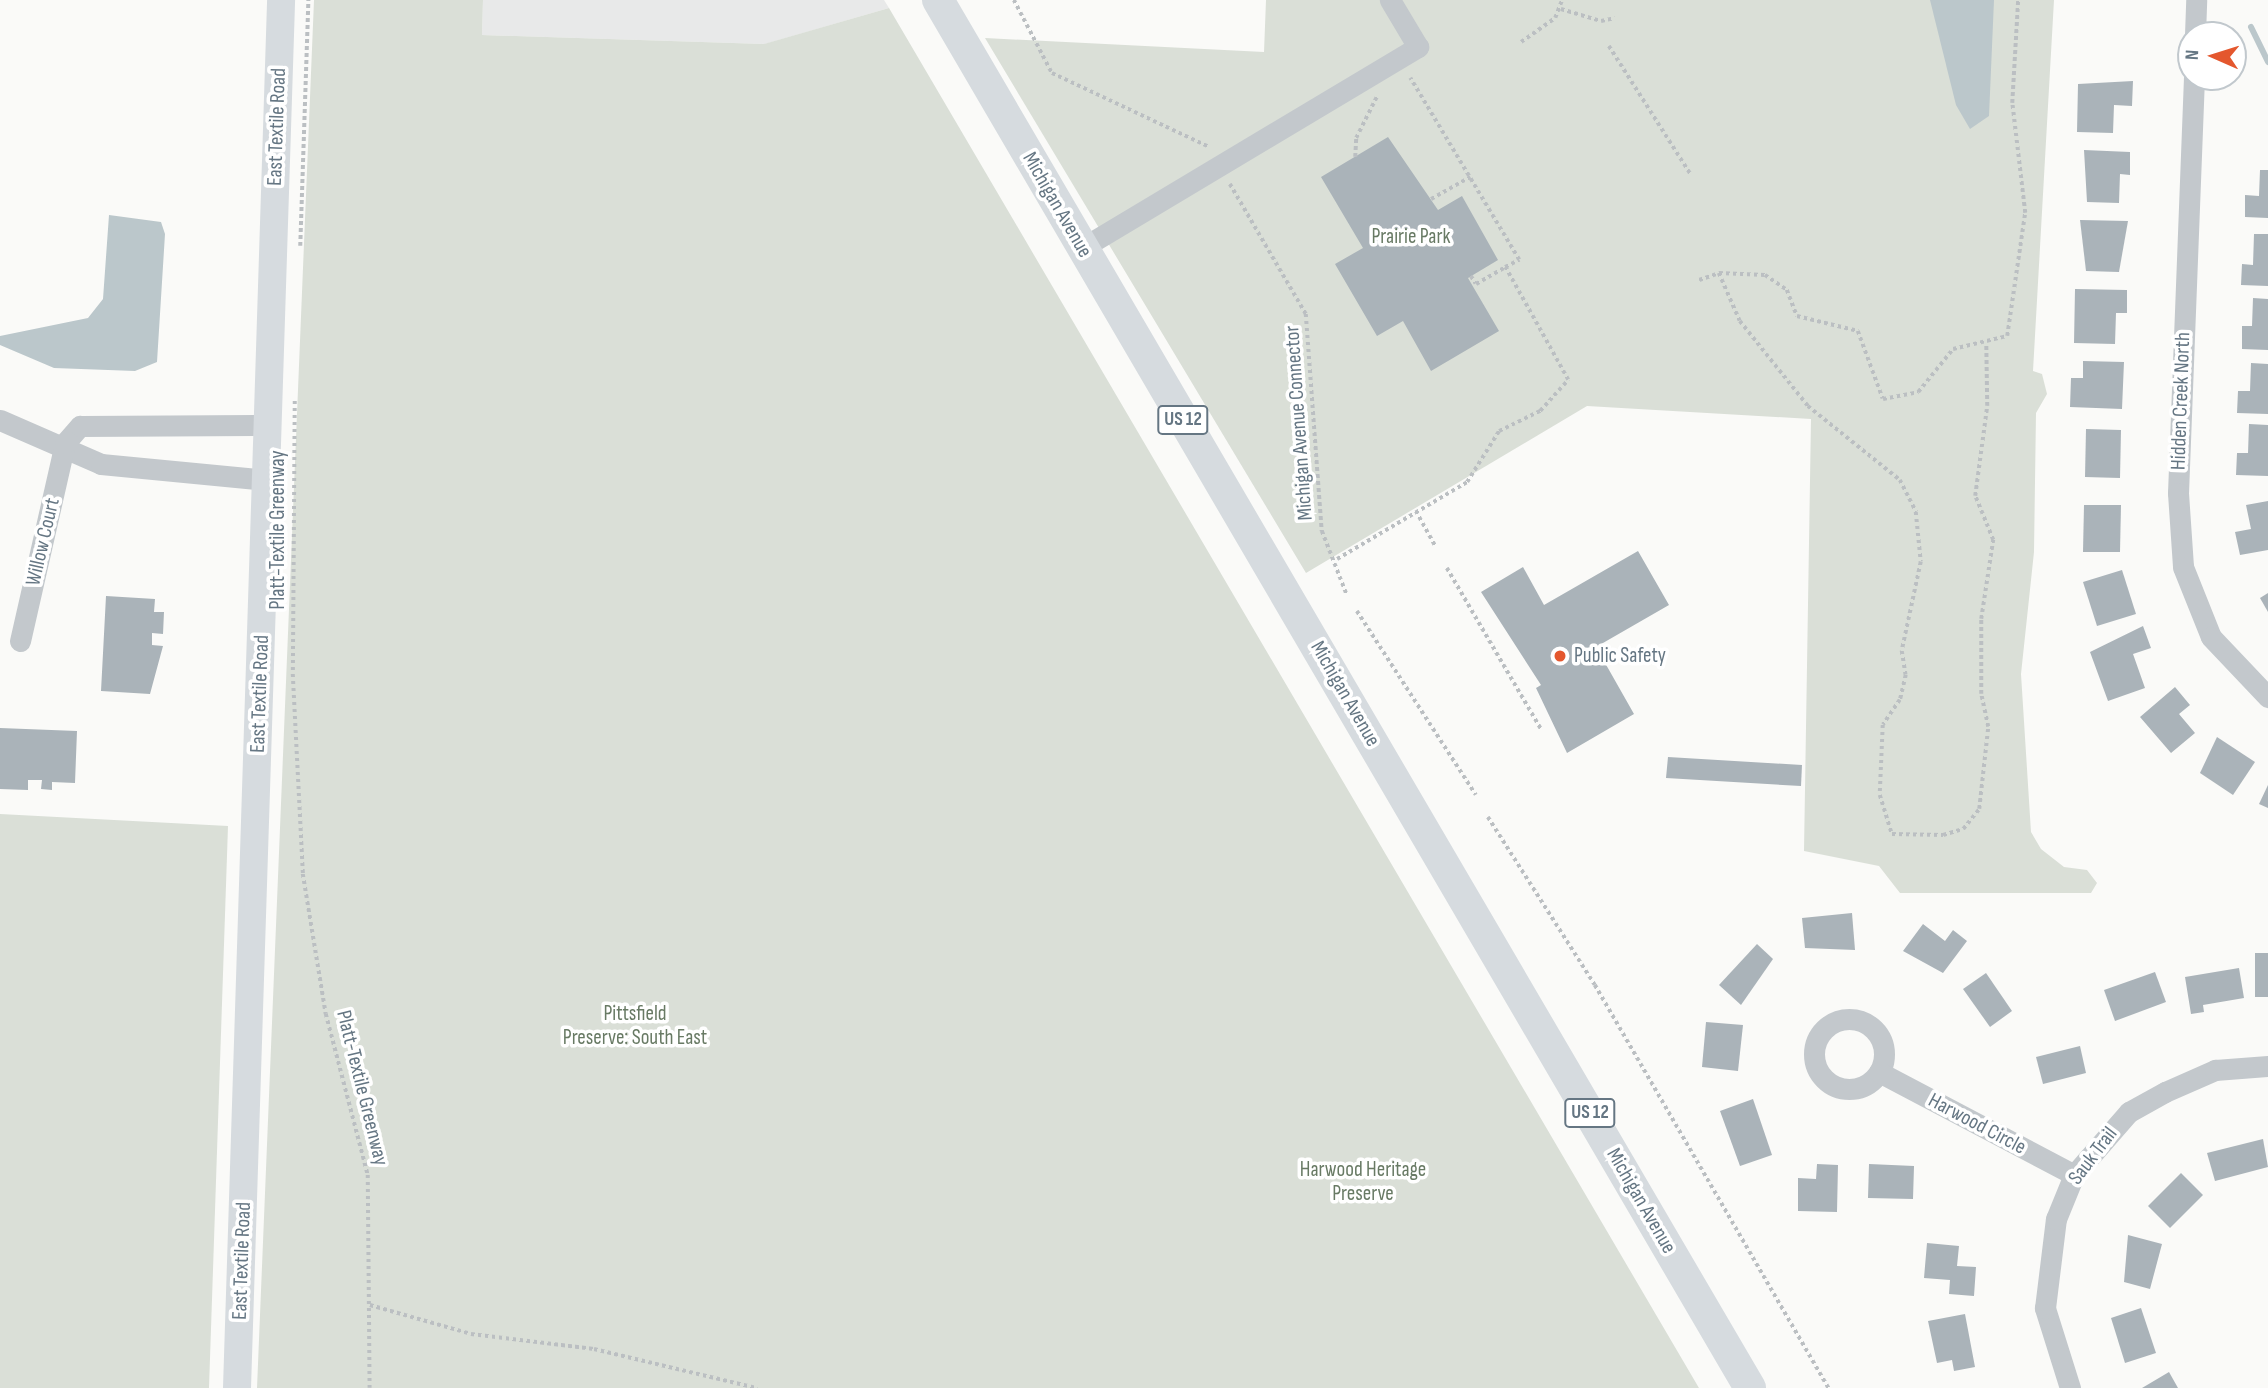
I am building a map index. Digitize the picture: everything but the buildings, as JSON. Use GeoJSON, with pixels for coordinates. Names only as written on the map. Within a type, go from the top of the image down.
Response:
{"type":"FeatureCollection","features":[{"type":"Feature","properties":{"kind":"highway","name":"Michigan Avenue"},"geometry":{"type":"LineString","coordinates":[[938,0],[1750,1388]]}},
{"type":"Feature","properties":{"kind":"main road","name":"East Textile Road"},"geometry":{"type":"LineString","coordinates":[[237,1388],[281,0]]}},
{"type":"Feature","properties":{"kind":"street"},"geometry":{"type":"LineString","coordinates":[[1082,248],[1418,47],[1390,0]]}},
{"type":"Feature","properties":{"kind":"street"},"geometry":{"type":"LineString","coordinates":[[2195,21],[2196,0]]}},
{"type":"Feature","properties":{"kind":"street","name":"Hidden Creek North"},"geometry":{"type":"LineString","coordinates":[[2193,91],[2178,493],[2183,567],[2211,637],[2268,697]]}},
{"type":"Feature","properties":{"kind":"street"},"geometry":{"type":"LineString","coordinates":[[0,420],[65,443],[101,464],[267,480]]}},
{"type":"Feature","properties":{"kind":"street"},"geometry":{"type":"LineString","coordinates":[[65,443],[80,426],[268,425]]}},
{"type":"Feature","properties":{"kind":"street","name":"Willow Court"},"geometry":{"type":"LineString","coordinates":[[20,641],[65,443]]}},
{"type":"Feature","properties":{"kind":"street","name":"Sauk Trail"},"geometry":{"type":"LineString","coordinates":[[2070,1388],[2055,1356],[2045,1308],[2056,1219],[2074,1175],[2101,1139],[2153,1099],[2215,1070],[2268,1066]]}},
{"type":"Feature","properties":{"kind":"street","name":"Harwood Circle"},"geometry":{"type":"LineString","coordinates":[[1879,1072],[2074,1175]]}},
{"type":"Feature","properties":{"kind":"path"},"geometry":{"type":"LineString","coordinates":[[300,261],[308,0]]}},
{"type":"Feature","properties":{"kind":"path"},"geometry":{"type":"LineString","coordinates":[[1014,0],[1052,73],[1205,140],[1215,158]]}},
{"type":"Feature","properties":{"kind":"path"},"geometry":{"type":"LineString","coordinates":[[1521,42],[1561,9],[1562,0]]}},
{"type":"Feature","properties":{"kind":"path"},"geometry":{"type":"LineString","coordinates":[[1699,280],[1719,272],[1765,275],[1787,290],[1797,316],[1858,331],[1883,399],[1918,392],[1953,349],[1986,345],[2007,337],[2025,213],[2012,103],[2018,0]]}},
{"type":"Feature","properties":{"kind":"path"},"geometry":{"type":"LineString","coordinates":[[1561,9],[1601,21],[1615,18]]}},
{"type":"Feature","properties":{"kind":"path"},"geometry":{"type":"LineString","coordinates":[[1609,46],[1690,173]]}},
{"type":"Feature","properties":{"kind":"path"},"geometry":{"type":"LineString","coordinates":[[1405,75],[1519,260],[1476,284],[1472,276]]}},
{"type":"Feature","properties":{"kind":"path"},"geometry":{"type":"LineString","coordinates":[[1355,157],[1359,130],[1386,88]]}},
{"type":"Feature","properties":{"kind":"path"},"geometry":{"type":"LineString","coordinates":[[1431,199],[1470,177]]}},
{"type":"Feature","properties":{"kind":"path","name":"Michigan Avenue Connector"},"geometry":{"type":"LineString","coordinates":[[1228,181],[1306,314],[1322,531],[1337,559],[1347,595]]}},
{"type":"Feature","properties":{"kind":"path"},"geometry":{"type":"LineString","coordinates":[[1337,559],[1467,482],[1499,431],[1540,411],[1568,380],[1505,267]]}},
{"type":"Feature","properties":{"kind":"path"},"geometry":{"type":"LineString","coordinates":[[1719,272],[1740,321],[1808,406],[1900,480],[1916,512],[1921,562],[1902,651],[1906,675],[1900,700],[1883,725],[1880,795],[1892,834],[1943,835],[1963,829],[1979,809],[1988,727],[1981,694],[1981,619],[1993,540],[1975,496],[1987,406],[1986,345]]}},
{"type":"Feature","properties":{"kind":"path","name":"Platt-Textile Greenway"},"geometry":{"type":"LineString","coordinates":[[295,393],[293,674],[303,874],[326,1014],[368,1175],[370,1388]]}},
{"type":"Feature","properties":{"kind":"path"},"geometry":{"type":"LineString","coordinates":[[1416,511],[1435,545]]}},
{"type":"Feature","properties":{"kind":"path"},"geometry":{"type":"LineString","coordinates":[[1447,568],[1541,729]]}},
{"type":"Feature","properties":{"kind":"path"},"geometry":{"type":"LineString","coordinates":[[1357,611],[1476,795]]}},
{"type":"Feature","properties":{"kind":"path"},"geometry":{"type":"LineString","coordinates":[[1488,817],[1595,985],[1829,1388]]}},
{"type":"Feature","properties":{"kind":"path"},"geometry":{"type":"LineString","coordinates":[[369,1304],[471,1334],[594,1349],[757,1388]]}},
{"type":"Feature","properties":{"kind":"shaded area"},"geometry":{"type":"Polygon","coordinates":[[[483,0],[884,0],[889,8],[765,44],[482,35],[483,0]]]}},
{"type":"Feature","properties":{"kind":"shaded area"},"geometry":{"type":"Polygon","coordinates":[[[1930,0],[1994,0],[1989,116],[1970,129],[1956,105],[1930,0]]]}},
{"type":"Feature","properties":{"kind":"shaded area"},"geometry":{"type":"Polygon","coordinates":[[[109,215],[161,222],[165,234],[157,362],[135,371],[54,368],[0,345],[0,336],[88,318],[103,299],[109,215]]]}},
{"type":"Feature","properties":{"kind":"green space"},"geometry":{"type":"Polygon","coordinates":[[[314,0],[483,0],[482,35],[764,44],[889,8],[1699,1388],[257,1388],[314,0]]]}},
{"type":"Feature","properties":{"kind":"green space","name":"Prairie Park"},"geometry":{"type":"Polygon","coordinates":[[[1266,0],[2054,0],[2033,371],[2042,374],[2047,394],[2036,413],[2034,552],[2021,674],[2031,832],[2041,849],[2064,867],[2087,870],[2097,883],[2091,893],[1900,893],[1879,866],[1804,851],[1811,419],[1587,406],[1306,573],[985,38],[1264,52],[1266,0]]]}},
{"type":"Feature","properties":{"kind":"green space"},"geometry":{"type":"Polygon","coordinates":[[[0,814],[228,826],[209,1388],[0,1388],[0,814]]]}},
{"type":"Feature","properties":{"kind":"waterway"},"geometry":{"type":"LineString","coordinates":[[2251,27],[2268,62]]}},
{"type":"Feature","properties":{"kind":"place","name":"Public Safety"},"geometry":{"type":"Point","coordinates":[1560,656]}},
{"type":"Feature","properties":{"kind":"park label","name":"Pittsfield Preserve: South East"},"geometry":{"type":"Point","coordinates":[635,1026]}},
{"type":"Feature","properties":{"kind":"park label","name":"Harwood Heritage Preserve"},"geometry":{"type":"Point","coordinates":[1363,1182]}}]}
